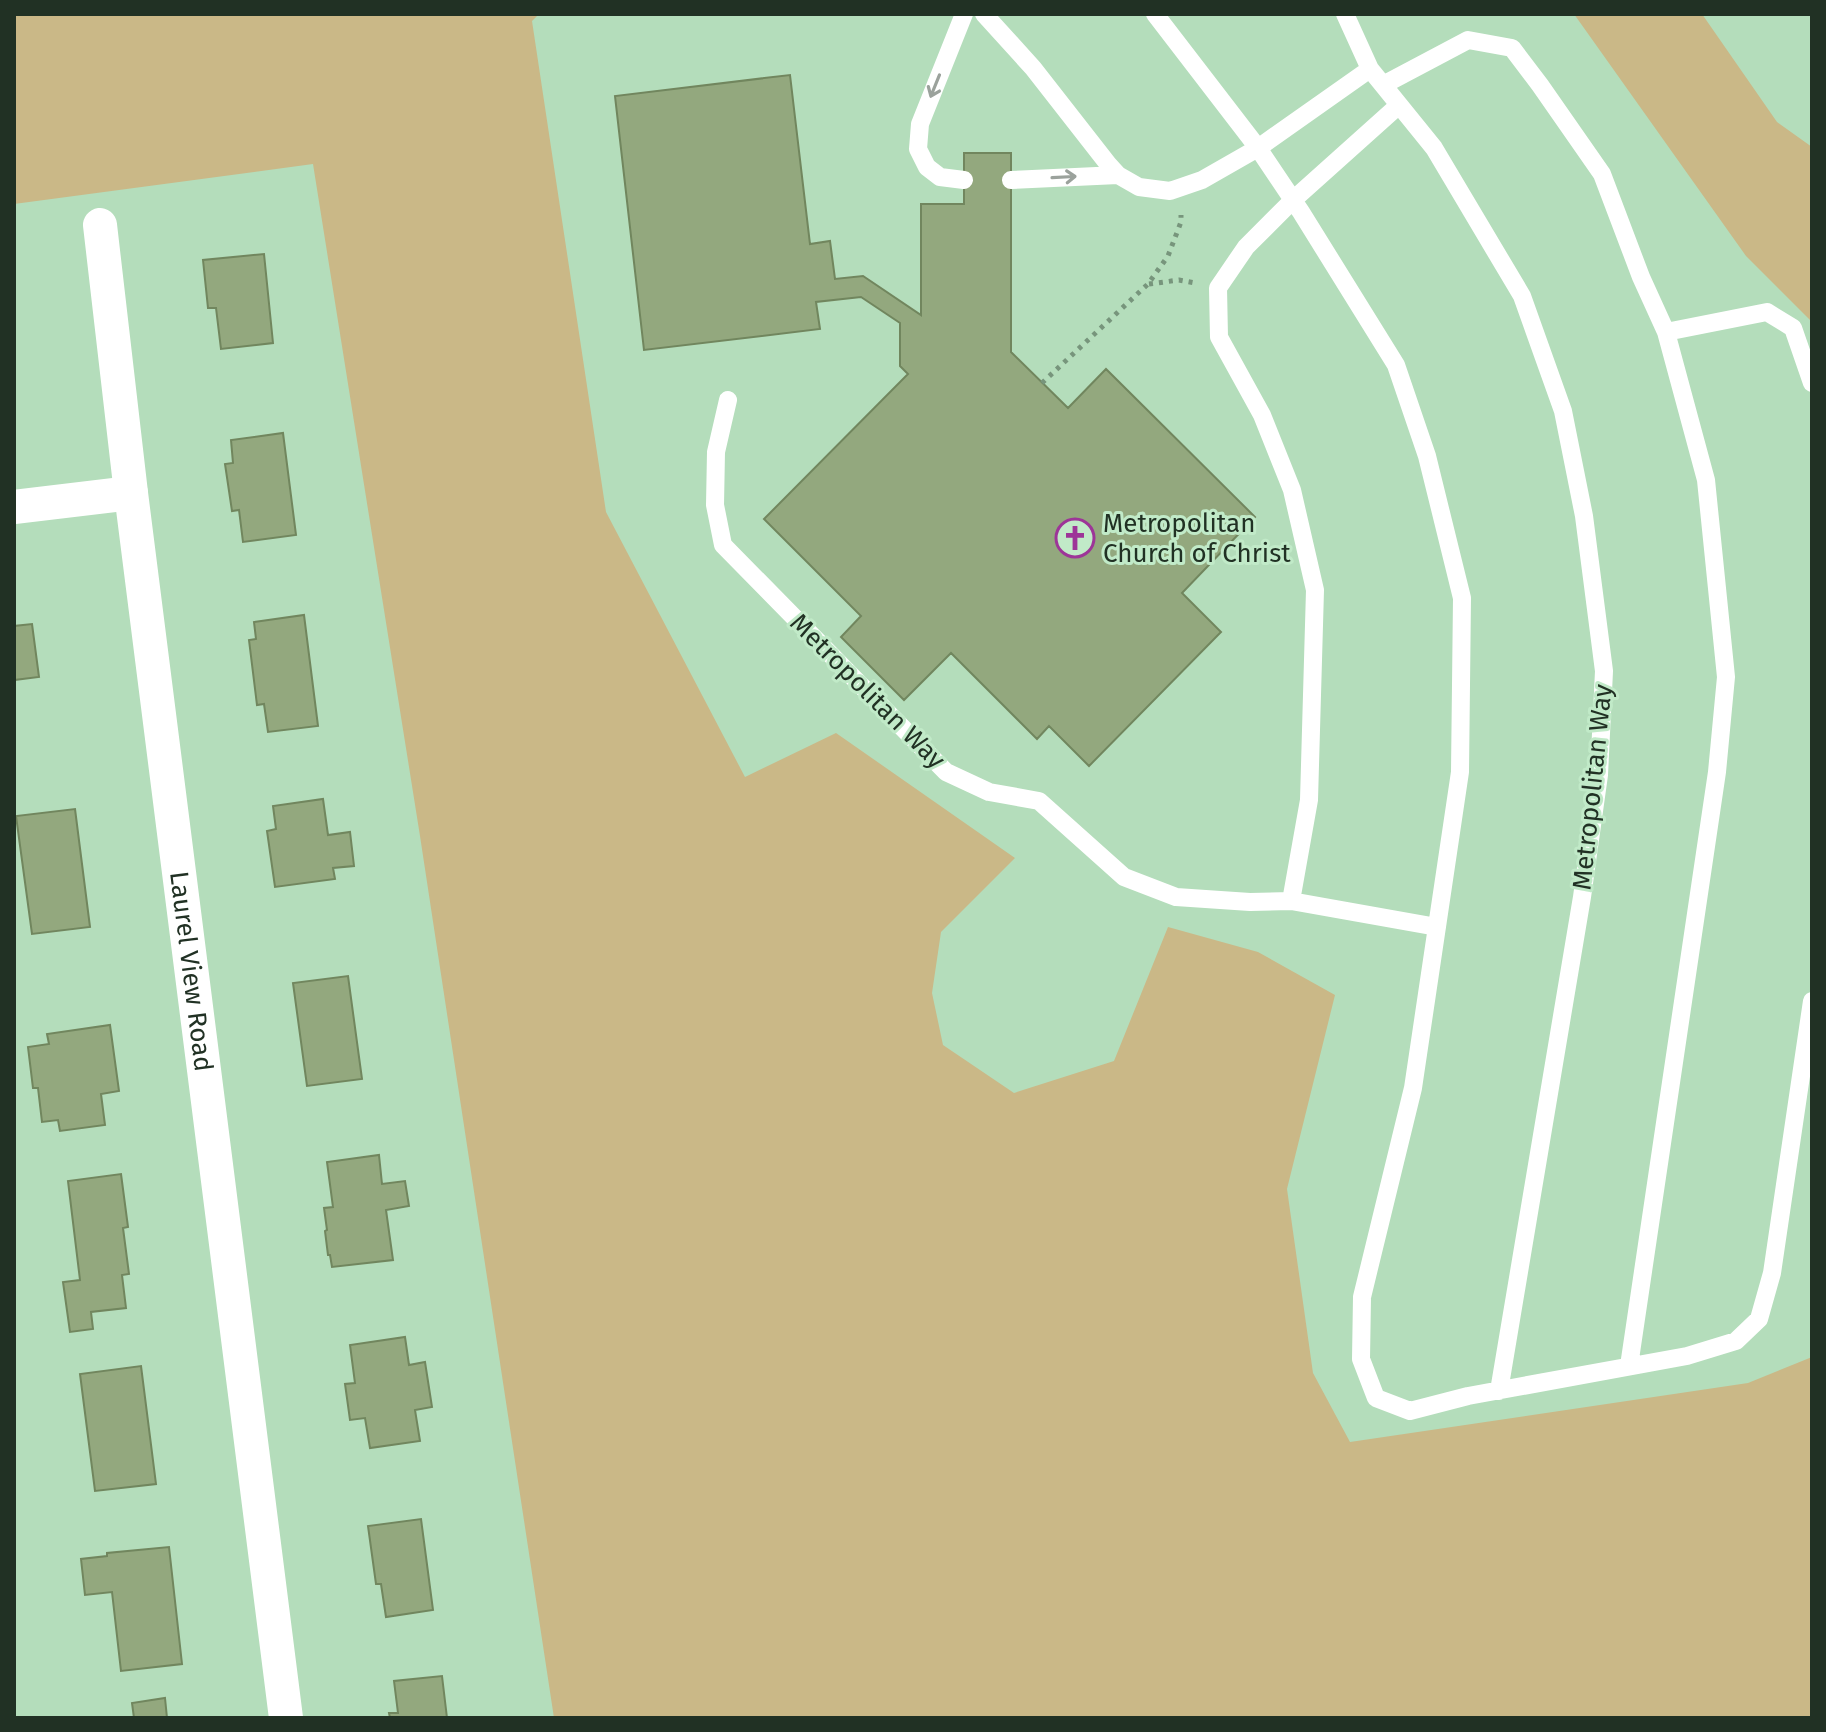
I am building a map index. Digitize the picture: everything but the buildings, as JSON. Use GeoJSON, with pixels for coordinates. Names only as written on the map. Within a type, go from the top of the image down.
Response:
{"type":"FeatureCollection","features":[{"type":"Feature","properties":{"kind":"street","name":"Laurel View Road"},"geometry":{"type":"LineString","coordinates":[[100,225],[286,1718]]}},
{"type":"Feature","properties":{"kind":"street"},"geometry":{"type":"LineString","coordinates":[[14,507],[131,493]]}},
{"type":"Feature","properties":{"kind":"lane"},"geometry":{"type":"LineString","coordinates":[[964,14],[920,124],[918,149],[927,167],[940,177],[964,180]]}},
{"type":"Feature","properties":{"kind":"lane"},"geometry":{"type":"LineString","coordinates":[[984,14],[1033,68],[1118,175],[1139,187],[1170,191],[1202,180],[1258,148],[1370,69]]}},
{"type":"Feature","properties":{"kind":"lane"},"geometry":{"type":"LineString","coordinates":[[1155,14],[1258,148],[1396,365],[1427,456],[1462,598],[1460,772],[1413,1088],[1362,1297],[1361,1359],[1376,1398],[1410,1411],[1468,1396],[1687,1356],[1736,1341],[1759,1319],[1772,1273],[1812,1001]]}},
{"type":"Feature","properties":{"kind":"lane","name":"Metropolitan Way"},"geometry":{"type":"LineString","coordinates":[[1345,14],[1370,69],[1434,148],[1522,296],[1563,411],[1584,516],[1604,671],[1599,775],[1582,897],[1499,1391]]}},
{"type":"Feature","properties":{"kind":"lane"},"geometry":{"type":"LineString","coordinates":[[1383,85],[1468,40],[1512,48],[1602,174],[1641,277],[1666,332],[1706,480],[1726,677],[1717,772],[1629,1366]]}},
{"type":"Feature","properties":{"kind":"lane"},"geometry":{"type":"LineString","coordinates":[[1291,901],[1309,800],[1315,590],[1292,490],[1262,415],[1219,337],[1218,288],[1246,247],[1293,200],[1399,105]]}},
{"type":"Feature","properties":{"kind":"lane"},"geometry":{"type":"LineString","coordinates":[[1011,180],[1118,175]]}},
{"type":"Feature","properties":{"kind":"lane"},"geometry":{"type":"LineString","coordinates":[[1666,332],[1767,312],[1793,328],[1812,383]]}},
{"type":"Feature","properties":{"kind":"lane","name":"Metropolitan Way"},"geometry":{"type":"LineString","coordinates":[[728,400],[716,452],[715,505],[723,545],[946,772],[989,792],[1039,801],[1124,877],[1176,897],[1250,902],[1291,901],[1437,927]]}},
{"type":"Feature","properties":{"kind":"path"},"geometry":{"type":"LineString","coordinates":[[1042,383],[1148,284],[1168,256],[1181,222],[1180,188]]}},
{"type":"Feature","properties":{"kind":"path"},"geometry":{"type":"LineString","coordinates":[[1148,284],[1179,280],[1218,288]]}},
{"type":"Feature","properties":{"kind":"shaded area"},"geometry":{"type":"Polygon","coordinates":[[[14,14],[539,14],[532,21],[606,512],[745,777],[836,733],[1015,858],[941,932],[932,993],[943,1045],[1014,1093],[1114,1061],[1168,927],[1258,952],[1335,995],[1287,1189],[1313,1373],[1350,1442],[1748,1383],[1812,1357],[1812,1718],[554,1718],[420,836],[313,164],[14,204],[14,14]]]}},
{"type":"Feature","properties":{"kind":"shaded area"},"geometry":{"type":"Polygon","coordinates":[[[1574,14],[1702,14],[1777,122],[1812,147],[1812,322],[1746,256],[1574,14]]]}},
{"type":"Feature","properties":{"kind":"place","name":"Metropolitan Church of Christ"},"geometry":{"type":"Point","coordinates":[1075,538]}}]}
